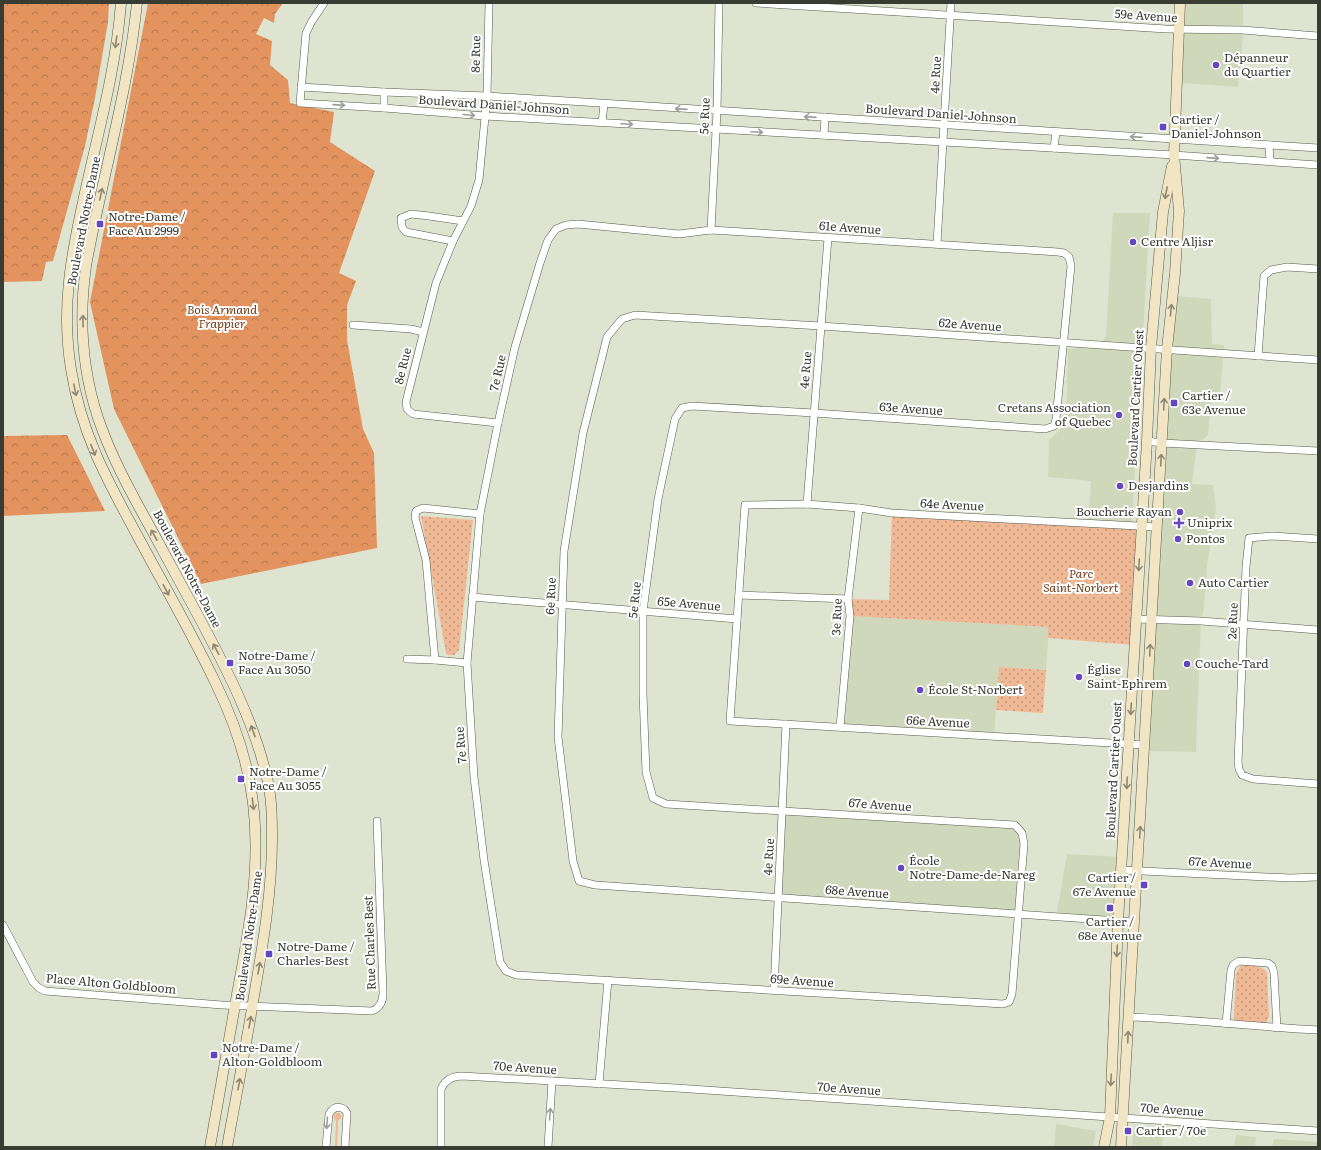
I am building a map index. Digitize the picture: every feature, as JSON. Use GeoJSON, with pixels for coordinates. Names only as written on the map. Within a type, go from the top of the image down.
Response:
{"type":"FeatureCollection","features":[{"type":"Feature","properties":{"kind":"street","name":"Boulevard Notre-Dame"},"geometry":{"type":"LineString","coordinates":[[121,3],[112,69],[70,264],[67,304],[69,357],[78,402],[86,430],[96,456],[116,497],[214,681],[230,715],[239,742],[251,791],[254,816],[255,866],[247,942],[210,1147]]}},
{"type":"Feature","properties":{"kind":"street","name":"Boulevard Notre-Dame"},"geometry":{"type":"LineString","coordinates":[[137,3],[124,87],[86,266],[83,295],[85,354],[95,405],[111,451],[130,490],[227,671],[250,723],[266,771],[270,793],[272,812],[271,872],[264,939],[227,1147]]}},
{"type":"Feature","properties":{"kind":"street"},"geometry":{"type":"LineString","coordinates":[[301,87],[306,33],[324,3]]}},
{"type":"Feature","properties":{"kind":"street","name":"8e Rue"},"geometry":{"type":"LineString","coordinates":[[488,3],[485,116],[479,180],[471,206],[453,241],[436,283],[406,402],[407,409],[413,414],[498,423]]}},
{"type":"Feature","properties":{"kind":"street","name":"5e Rue"},"geometry":{"type":"LineString","coordinates":[[711,230],[717,111],[718,3]]}},
{"type":"Feature","properties":{"kind":"street","name":"59e Avenue"},"geometry":{"type":"LineString","coordinates":[[756,3],[1178,30],[1242,30],[1318,36]]}},
{"type":"Feature","properties":{"kind":"street","name":"4e Rue"},"geometry":{"type":"LineString","coordinates":[[937,244],[951,3]]}},
{"type":"Feature","properties":{"kind":"street","name":"Boulevard Cartier Ouest"},"geometry":{"type":"LineString","coordinates":[[1121,1147],[1167,349],[1175,273],[1179,211],[1174,139],[1180,3]]}},
{"type":"Feature","properties":{"kind":"street","name":"Boulevard Daniel-Johnson"},"geometry":{"type":"LineString","coordinates":[[1318,148],[486,96],[301,87],[300,103],[485,116],[1174,155],[1318,165]]}},
{"type":"Feature","properties":{"kind":"street"},"geometry":{"type":"LineString","coordinates":[[384,92],[384,108]]}},
{"type":"Feature","properties":{"kind":"street"},"geometry":{"type":"LineString","coordinates":[[602,123],[604,104]]}},
{"type":"Feature","properties":{"kind":"street"},"geometry":{"type":"LineString","coordinates":[[824,135],[825,118]]}},
{"type":"Feature","properties":{"kind":"street"},"geometry":{"type":"LineString","coordinates":[[1054,148],[1056,132]]}},
{"type":"Feature","properties":{"kind":"street"},"geometry":{"type":"LineString","coordinates":[[1270,145],[1270,162]]}},
{"type":"Feature","properties":{"kind":"street","name":"Boulevard Cartier Ouest"},"geometry":{"type":"LineString","coordinates":[[1104,1147],[1110,1117],[1118,920],[1147,441],[1151,348],[1163,212],[1174,155]]}},
{"type":"Feature","properties":{"kind":"street"},"geometry":{"type":"LineString","coordinates":[[453,241],[406,232],[402,227],[401,218],[411,214],[463,221]]}},
{"type":"Feature","properties":{"kind":"street","name":"61e Avenue"},"geometry":{"type":"LineString","coordinates":[[548,240],[556,229],[566,225],[578,224],[679,234],[711,230],[1064,253],[1070,257],[1071,266],[1064,342]]}},
{"type":"Feature","properties":{"kind":"street","name":"4e Rue"},"geometry":{"type":"LineString","coordinates":[[807,504],[828,238]]}},
{"type":"Feature","properties":{"kind":"street","name":"7e Rue"},"geometry":{"type":"LineString","coordinates":[[506,971],[500,962],[484,860],[472,745],[467,663],[480,514],[515,347],[548,240]]}},
{"type":"Feature","properties":{"kind":"street"},"geometry":{"type":"LineString","coordinates":[[1258,356],[1264,276],[1271,270],[1287,267],[1318,269]]}},
{"type":"Feature","properties":{"kind":"street","name":"62e Avenue"},"geometry":{"type":"LineString","coordinates":[[622,319],[635,315],[1064,342],[1318,360]]}},
{"type":"Feature","properties":{"kind":"street","name":"6e Rue"},"geometry":{"type":"LineString","coordinates":[[578,881],[572,861],[558,737],[564,550],[583,433],[607,337],[622,319]]}},
{"type":"Feature","properties":{"kind":"street"},"geometry":{"type":"LineString","coordinates":[[353,325],[411,329],[423,332]]}},
{"type":"Feature","properties":{"kind":"street","name":"63e Avenue"},"geometry":{"type":"LineString","coordinates":[[682,408],[692,406],[814,413],[1044,429],[1054,426],[1056,419],[1064,342]]}},
{"type":"Feature","properties":{"kind":"street","name":"5e Rue"},"geometry":{"type":"LineString","coordinates":[[653,798],[646,772],[643,694],[643,611],[660,492],[674,419],[682,408]]}},
{"type":"Feature","properties":{"kind":"street"},"geometry":{"type":"LineString","coordinates":[[1147,441],[1318,451]]}},
{"type":"Feature","properties":{"kind":"street","name":"64e Avenue"},"geometry":{"type":"LineString","coordinates":[[739,595],[746,505],[807,504],[859,508],[892,513],[1157,527]]}},
{"type":"Feature","properties":{"kind":"street"},"geometry":{"type":"LineString","coordinates":[[435,660],[426,560],[415,517],[416,511],[423,508],[480,514]]}},
{"type":"Feature","properties":{"kind":"street","name":"3e Rue"},"geometry":{"type":"LineString","coordinates":[[840,728],[850,616],[848,599],[859,508]]}},
{"type":"Feature","properties":{"kind":"street","name":"2e Rue"},"geometry":{"type":"LineString","coordinates":[[1318,539],[1273,536],[1249,538],[1246,567],[1238,762],[1242,776],[1253,779],[1318,784]]}},
{"type":"Feature","properties":{"kind":"street"},"geometry":{"type":"LineString","coordinates":[[737,619],[739,595],[848,599]]}},
{"type":"Feature","properties":{"kind":"street","name":"65e Avenue"},"geometry":{"type":"LineString","coordinates":[[472,597],[737,619]]}},
{"type":"Feature","properties":{"kind":"street","name":"66e Avenue"},"geometry":{"type":"LineString","coordinates":[[737,619],[730,721],[1145,745]]}},
{"type":"Feature","properties":{"kind":"street"},"geometry":{"type":"LineString","coordinates":[[1136,619],[1201,620],[1318,630]]}},
{"type":"Feature","properties":{"kind":"street"},"geometry":{"type":"LineString","coordinates":[[407,659],[467,663]]}},
{"type":"Feature","properties":{"kind":"street","name":"4e Rue"},"geometry":{"type":"LineString","coordinates":[[774,990],[786,724]]}},
{"type":"Feature","properties":{"kind":"street","name":"67e Avenue"},"geometry":{"type":"LineString","coordinates":[[653,798],[666,804],[1015,825],[1022,833],[1024,844],[1020,915]]}},
{"type":"Feature","properties":{"kind":"street","name":"Rue Charles Best"},"geometry":{"type":"LineString","coordinates":[[253,1006],[368,1012],[374,1011],[381,1005],[383,993],[377,821]]}},
{"type":"Feature","properties":{"kind":"street","name":"67e Avenue"},"geometry":{"type":"LineString","coordinates":[[1122,870],[1290,878],[1318,877]]}},
{"type":"Feature","properties":{"kind":"street","name":"68e Avenue"},"geometry":{"type":"LineString","coordinates":[[578,881],[595,885],[1134,922]]}},
{"type":"Feature","properties":{"kind":"street","name":"69e Avenue"},"geometry":{"type":"LineString","coordinates":[[506,971],[516,975],[1003,1004],[1009,1002],[1012,994],[1020,915]]}},
{"type":"Feature","properties":{"kind":"street","name":"Place Alton Goldbloom"},"geometry":{"type":"LineString","coordinates":[[3,925],[32,980],[37,987],[42,990],[235,1006],[253,1006]]}},
{"type":"Feature","properties":{"kind":"street"},"geometry":{"type":"LineString","coordinates":[[1226,1024],[1231,970],[1233,965],[1239,961],[1268,963],[1272,966],[1274,973],[1277,1028]]}},
{"type":"Feature","properties":{"kind":"street"},"geometry":{"type":"LineString","coordinates":[[599,1084],[608,980]]}},
{"type":"Feature","properties":{"kind":"street"},"geometry":{"type":"LineString","coordinates":[[1129,1017],[1318,1030]]}},
{"type":"Feature","properties":{"kind":"street","name":"70e Avenue"},"geometry":{"type":"LineString","coordinates":[[441,1147],[442,1086],[449,1078],[457,1076],[1318,1130]]}},
{"type":"Feature","properties":{"kind":"street"},"geometry":{"type":"LineString","coordinates":[[548,1147],[552,1081]]}},
{"type":"Feature","properties":{"kind":"street"},"geometry":{"type":"LineString","coordinates":[[326,1147],[328,1117],[330,1111],[336,1107],[344,1109],[347,1113],[345,1147]]}},
{"type":"Feature","properties":{"kind":"shaded area"},"geometry":{"type":"Polygon","coordinates":[[[1183,3],[1243,3],[1243,37],[1238,87],[1184,83],[1177,92],[1183,3]]]}},
{"type":"Feature","properties":{"kind":"shaded area"},"geometry":{"type":"Polygon","coordinates":[[[1113,213],[1150,213],[1132,524],[1088,523],[1091,481],[1048,477],[1049,440],[1066,424],[1068,349],[1100,347],[1106,335],[1113,213]]]}},
{"type":"Feature","properties":{"kind":"shaded area"},"geometry":{"type":"Polygon","coordinates":[[[1178,296],[1211,299],[1212,344],[1224,345],[1220,398],[1212,397],[1208,435],[1197,445],[1192,484],[1213,485],[1216,508],[1207,566],[1204,608],[1201,621],[1196,752],[1150,751],[1149,741],[1162,436],[1178,296]]]}},
{"type":"Feature","properties":{"kind":"shaded area","name":"École St-Norbert"},"geometry":{"type":"Polygon","coordinates":[[[850,616],[1049,627],[1046,670],[999,667],[994,736],[840,727],[850,616]]]}},
{"type":"Feature","properties":{"kind":"shaded area","name":"École Notre-Dame-de-Nareg"},"geometry":{"type":"Polygon","coordinates":[[[782,810],[1015,825],[1022,833],[1020,915],[778,898],[782,810]]]}},
{"type":"Feature","properties":{"kind":"shaded area"},"geometry":{"type":"Polygon","coordinates":[[[1067,854],[1123,857],[1118,921],[1056,917],[1067,854]]]}},
{"type":"Feature","properties":{"kind":"shaded area"},"geometry":{"type":"Polygon","coordinates":[[[1056,1124],[1096,1131],[1093,1147],[1054,1147],[1056,1124]]]}},
{"type":"Feature","properties":{"kind":"shaded area"},"geometry":{"type":"Polygon","coordinates":[[[1134,1129],[1163,1132],[1162,1147],[1132,1147],[1134,1129]]]}},
{"type":"Feature","properties":{"kind":"shaded area"},"geometry":{"type":"Polygon","coordinates":[[[1236,1135],[1256,1137],[1255,1147],[1234,1147],[1236,1135]]]}},
{"type":"Feature","properties":{"kind":"shaded area"},"geometry":{"type":"Polygon","coordinates":[[[1274,1139],[1318,1142],[1318,1147],[1272,1147],[1274,1139]]]}},
{"type":"Feature","properties":{"kind":"green space"},"geometry":{"type":"Polygon","coordinates":[[[3,3],[109,3],[108,22],[85,146],[53,261],[46,262],[42,281],[3,282],[3,3]]]}},
{"type":"Feature","properties":{"kind":"green space","name":"Bois Armand Frappier"},"geometry":{"type":"Polygon","coordinates":[[[148,3],[283,3],[275,14],[274,23],[264,18],[256,34],[272,41],[270,65],[288,80],[290,103],[334,112],[330,142],[375,171],[339,273],[356,281],[347,305],[347,340],[363,429],[374,453],[377,548],[201,584],[114,409],[90,302],[148,3]]]}},
{"type":"Feature","properties":{"kind":"green space"},"geometry":{"type":"Polygon","coordinates":[[[67,435],[105,511],[3,516],[3,436],[67,435]]]}},
{"type":"Feature","properties":{"kind":"green space","name":"Parc Saint-Norbert"},"geometry":{"type":"Polygon","coordinates":[[[892,513],[1141,526],[1134,645],[1048,638],[1048,627],[850,616],[848,599],[889,600],[892,513]]]}},
{"type":"Feature","properties":{"kind":"green space"},"geometry":{"type":"Polygon","coordinates":[[[421,516],[473,520],[459,650],[454,655],[448,655],[446,653],[421,516]]]}},
{"type":"Feature","properties":{"kind":"green space"},"geometry":{"type":"Polygon","coordinates":[[[999,667],[1046,670],[1043,713],[996,710],[999,667]]]}},
{"type":"Feature","properties":{"kind":"green space"},"geometry":{"type":"Polygon","coordinates":[[[1244,965],[1259,967],[1267,972],[1269,1017],[1266,1023],[1235,1021],[1236,974],[1240,966],[1244,965]]]}},
{"type":"Feature","properties":{"kind":"green space"},"geometry":{"type":"Polygon","coordinates":[[[336,1113],[340,1113],[342,1117],[338,1121],[337,1147],[335,1147],[336,1121],[333,1116],[336,1113]]]}},
{"type":"Feature","properties":{"kind":"place","name":"Dépanneur du Quartier"},"geometry":{"type":"Point","coordinates":[1216,65]}},
{"type":"Feature","properties":{"kind":"place","name":"Cartier / Daniel-Johnson"},"geometry":{"type":"Point","coordinates":[1163,127]}},
{"type":"Feature","properties":{"kind":"place","name":"Notre-Dame / Face Au 2999"},"geometry":{"type":"Point","coordinates":[100,224]}},
{"type":"Feature","properties":{"kind":"place","name":"Centre Aljisr"},"geometry":{"type":"Point","coordinates":[1133,242]}},
{"type":"Feature","properties":{"kind":"place","name":"Cartier / 63e Avenue"},"geometry":{"type":"Point","coordinates":[1174,403]}},
{"type":"Feature","properties":{"kind":"place","name":"Cretans Association of Quebec"},"geometry":{"type":"Point","coordinates":[1119,415]}},
{"type":"Feature","properties":{"kind":"place","name":"Desjardins"},"geometry":{"type":"Point","coordinates":[1120,486]}},
{"type":"Feature","properties":{"kind":"place","name":"Boucherie Rayan"},"geometry":{"type":"Point","coordinates":[1180,512]}},
{"type":"Feature","properties":{"kind":"place","name":"Uniprix"},"geometry":{"type":"Point","coordinates":[1179,523]}},
{"type":"Feature","properties":{"kind":"place","name":"Pontos"},"geometry":{"type":"Point","coordinates":[1178,539]}},
{"type":"Feature","properties":{"kind":"place","name":"Auto Cartier"},"geometry":{"type":"Point","coordinates":[1190,583]}},
{"type":"Feature","properties":{"kind":"place","name":"Notre-Dame / Face Au 3050"},"geometry":{"type":"Point","coordinates":[230,663]}},
{"type":"Feature","properties":{"kind":"place","name":"Couche-Tard"},"geometry":{"type":"Point","coordinates":[1187,664]}},
{"type":"Feature","properties":{"kind":"place","name":"Église Saint-Ephrem"},"geometry":{"type":"Point","coordinates":[1079,677]}},
{"type":"Feature","properties":{"kind":"place","name":"École St-Norbert"},"geometry":{"type":"Point","coordinates":[920,690]}},
{"type":"Feature","properties":{"kind":"place","name":"Notre-Dame / Face Au 3055"},"geometry":{"type":"Point","coordinates":[241,779]}},
{"type":"Feature","properties":{"kind":"place","name":"École Notre-Dame-de-Nareg"},"geometry":{"type":"Point","coordinates":[901,868]}},
{"type":"Feature","properties":{"kind":"place","name":"Cartier / 67e Avenue"},"geometry":{"type":"Point","coordinates":[1144,885]}},
{"type":"Feature","properties":{"kind":"place","name":"Cartier / 68e Avenue"},"geometry":{"type":"Point","coordinates":[1110,908]}},
{"type":"Feature","properties":{"kind":"place","name":"Notre-Dame / Charles-Best"},"geometry":{"type":"Point","coordinates":[269,954]}},
{"type":"Feature","properties":{"kind":"place","name":"Notre-Dame / Alton-Goldbloom"},"geometry":{"type":"Point","coordinates":[214,1055]}},
{"type":"Feature","properties":{"kind":"place","name":"Cartier / 70e"},"geometry":{"type":"Point","coordinates":[1128,1131]}}]}
